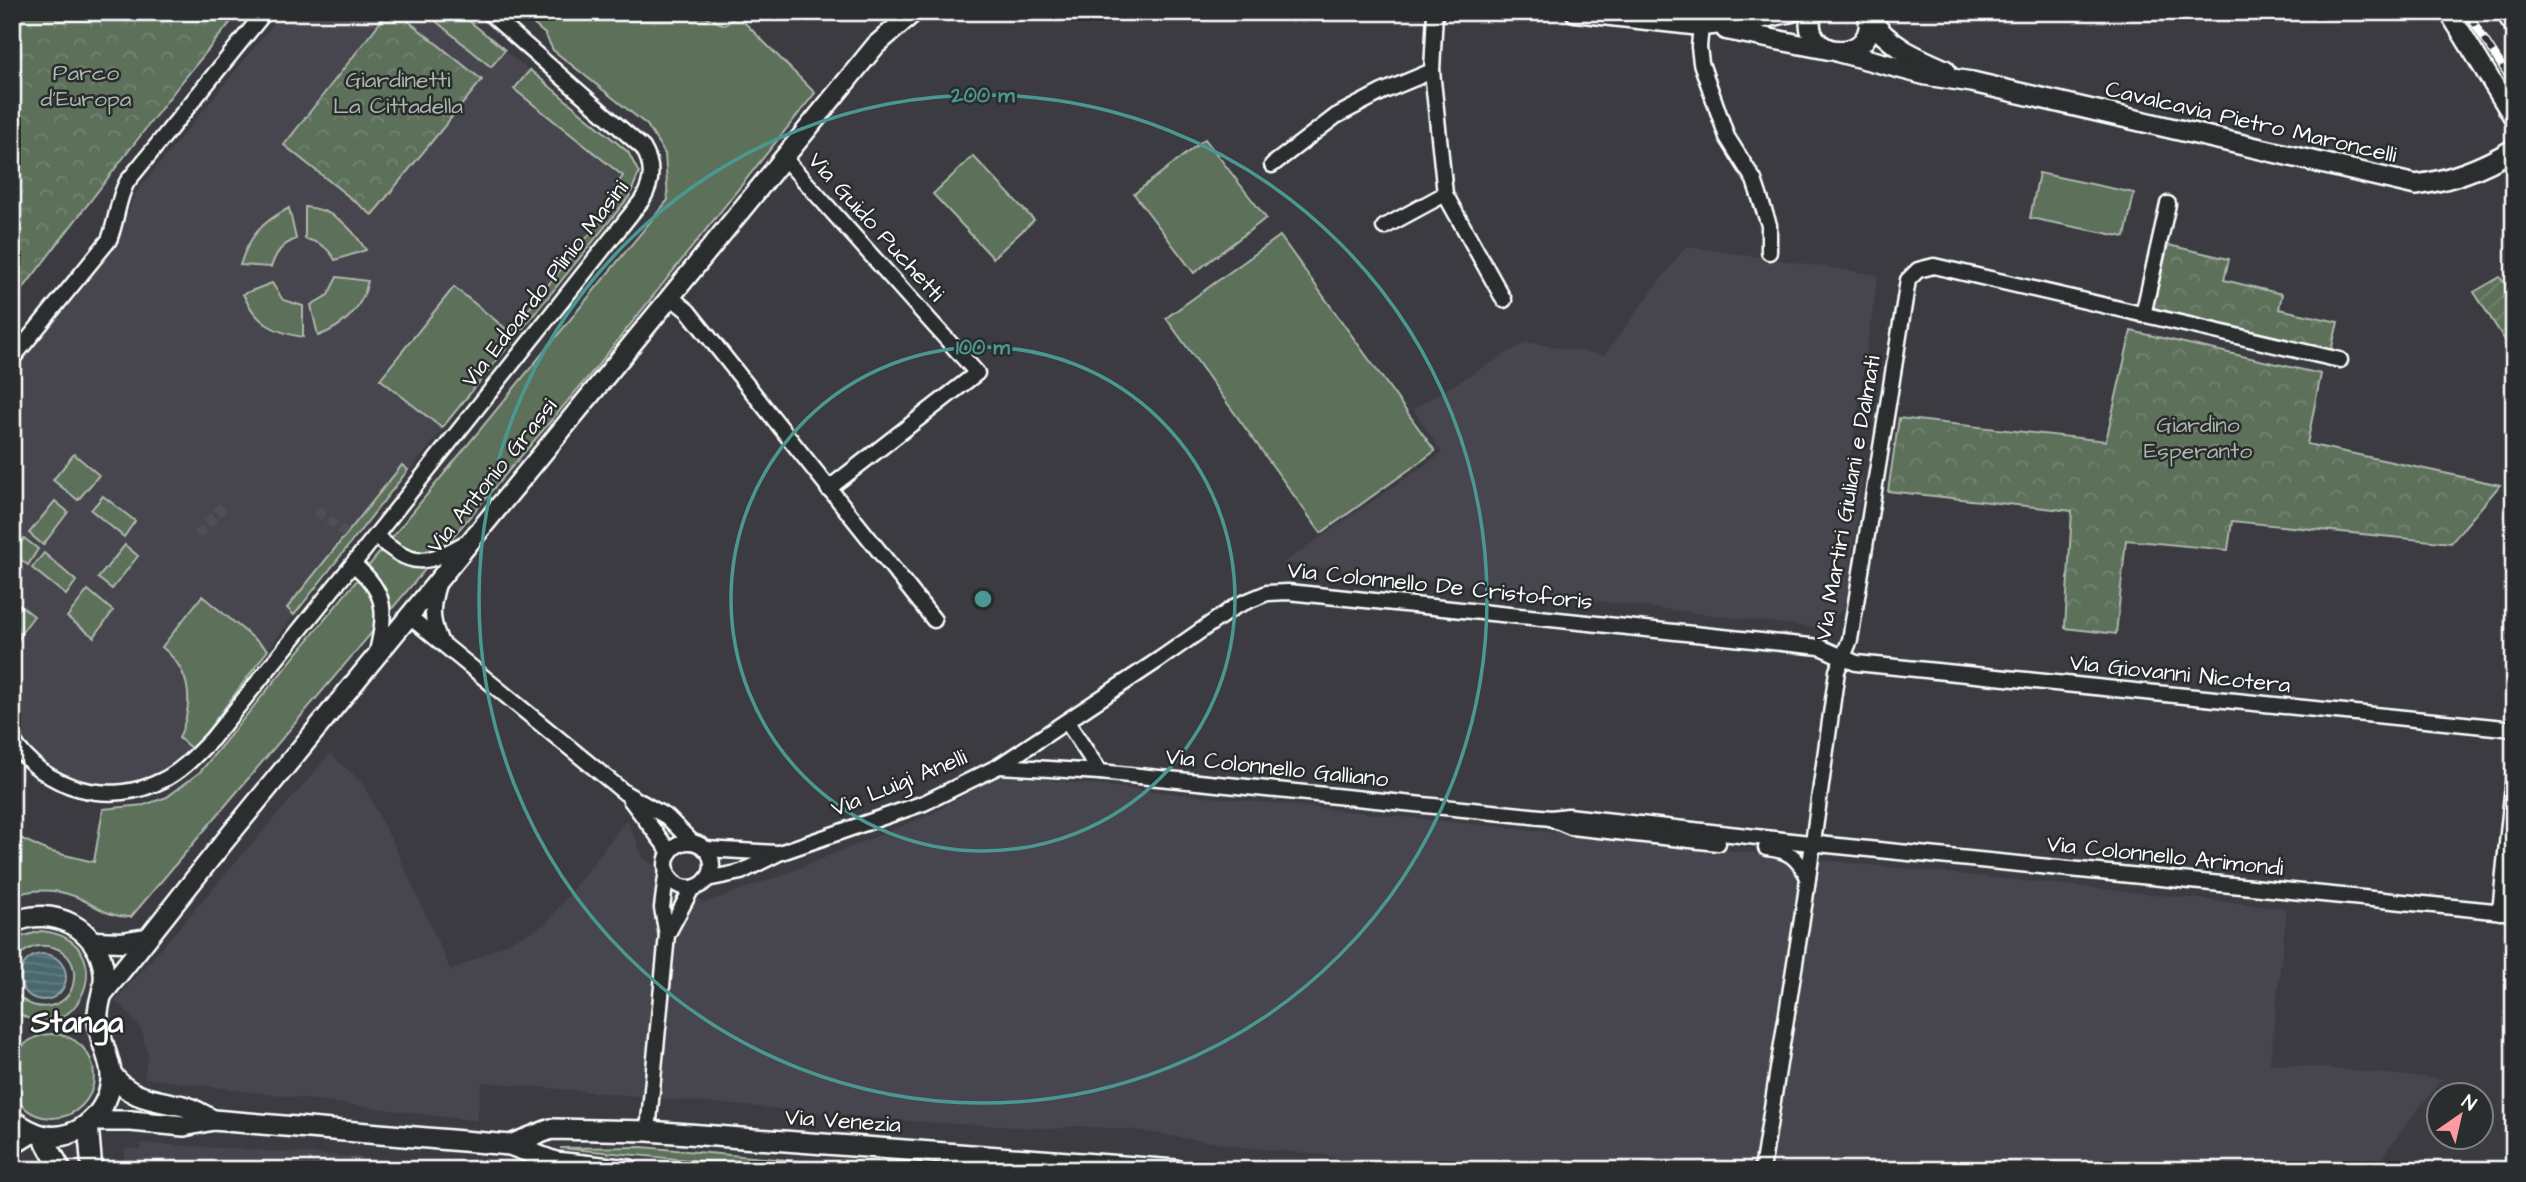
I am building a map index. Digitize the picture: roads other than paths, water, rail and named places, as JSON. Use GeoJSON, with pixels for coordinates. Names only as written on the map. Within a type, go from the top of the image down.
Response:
{"type":"FeatureCollection","features":[{"type":"Feature","properties":{"kind":"main road"},"geometry":{"type":"LineString","coordinates":[[1812,12],[1813,34],[1823,47],[1835,51],[1847,51],[1862,43],[1869,28],[1869,16]]}},
{"type":"Feature","properties":{"kind":"main road","name":"Cavalcavia Pietro Maroncelli"},"geometry":{"type":"LineString","coordinates":[[1869,16],[1880,33],[1897,47],[1972,82]]}},
{"type":"Feature","properties":{"kind":"main road","name":"Cavalcavia Pietro Maroncelli"},"geometry":{"type":"LineString","coordinates":[[1835,51],[1926,75],[1972,82],[2416,185],[2443,181],[2472,171],[2513,149]]}},
{"type":"Feature","properties":{"kind":"main road"},"geometry":{"type":"LineString","coordinates":[[12,923],[33,917],[60,919],[73,924],[94,941],[102,959],[104,975],[97,1015],[99,1031],[111,1073],[106,1102],[90,1122],[78,1131],[58,1136],[38,1133],[12,1120]]}},
{"type":"Feature","properties":{"kind":"main road","name":"Via Venezia"},"geometry":{"type":"LineString","coordinates":[[111,1073],[119,1085],[137,1097],[186,1106],[213,1120]]}},
{"type":"Feature","properties":{"kind":"main road","name":"Via Venezia"},"geometry":{"type":"LineString","coordinates":[[90,1122],[131,1121],[184,1126],[213,1120],[510,1145],[555,1161],[630,1170]]}},
{"type":"Feature","properties":{"kind":"main road"},"geometry":{"type":"LineString","coordinates":[[90,1122],[92,1170]]}},
{"type":"Feature","properties":{"kind":"main road","name":"Via Venezia"},"geometry":{"type":"LineString","coordinates":[[510,1145],[551,1129],[648,1131],[1176,1170]]}},
{"type":"Feature","properties":{"kind":"main road"},"geometry":{"type":"LineString","coordinates":[[12,1145],[38,1133]]}},
{"type":"Feature","properties":{"kind":"main road"},"geometry":{"type":"LineString","coordinates":[[38,1133],[61,1170]]}},
{"type":"Feature","properties":{"kind":"street"},"geometry":{"type":"LineString","coordinates":[[12,359],[109,240],[116,225],[120,196],[127,182],[265,12]]}},
{"type":"Feature","properties":{"kind":"street","name":"Via Edoardo Plinio Masini"},"geometry":{"type":"LineString","coordinates":[[12,739],[38,769],[53,779],[93,792],[122,793],[147,787],[164,780],[193,759],[354,564],[642,200],[651,179],[650,163],[634,139],[488,12]]}},
{"type":"Feature","properties":{"kind":"street","name":"Via Antonio Grassi"},"geometry":{"type":"LineString","coordinates":[[876,45],[893,12]]}},
{"type":"Feature","properties":{"kind":"street","name":"Via Antonio Grassi"},"geometry":{"type":"LineString","coordinates":[[102,995],[876,45],[914,12]]}},
{"type":"Feature","properties":{"kind":"street"},"geometry":{"type":"LineString","coordinates":[[1435,12],[1432,71],[1445,194],[1504,300]]}},
{"type":"Feature","properties":{"kind":"street"},"geometry":{"type":"LineString","coordinates":[[1575,12],[1701,26],[1746,22],[1792,12]]}},
{"type":"Feature","properties":{"kind":"street"},"geometry":{"type":"LineString","coordinates":[[2449,12],[2514,118]]}},
{"type":"Feature","properties":{"kind":"street"},"geometry":{"type":"LineString","coordinates":[[2505,12],[2514,25]]}},
{"type":"Feature","properties":{"kind":"street"},"geometry":{"type":"LineString","coordinates":[[1701,26],[1701,63],[1727,137],[1754,180],[1769,225],[1769,252]]}},
{"type":"Feature","properties":{"kind":"street","name":"Cavalcavia Pietro Maroncelli"},"geometry":{"type":"LineString","coordinates":[[1701,26],[1835,51]]}},
{"type":"Feature","properties":{"kind":"street"},"geometry":{"type":"LineString","coordinates":[[1272,165],[1336,116],[1382,92],[1432,71]]}},
{"type":"Feature","properties":{"kind":"street","name":"Via Guido Puchetti"},"geometry":{"type":"LineString","coordinates":[[784,158],[977,373],[828,489]]}},
{"type":"Feature","properties":{"kind":"street"},"geometry":{"type":"LineString","coordinates":[[1384,227],[1445,194]]}},
{"type":"Feature","properties":{"kind":"street"},"geometry":{"type":"LineString","coordinates":[[2143,315],[2168,204]]}},
{"type":"Feature","properties":{"kind":"street","name":"Via Martiri Giuliani e Dalmati"},"geometry":{"type":"LineString","coordinates":[[1762,1168],[1837,671],[1850,640],[1908,280],[1918,270],[1934,267],[2340,360]]}},
{"type":"Feature","properties":{"kind":"street"},"geometry":{"type":"LineString","coordinates":[[672,298],[688,311],[934,620]]}},
{"type":"Feature","properties":{"kind":"street"},"geometry":{"type":"LineString","coordinates":[[376,536],[395,553],[422,561],[438,558],[472,539]]}},
{"type":"Feature","properties":{"kind":"street"},"geometry":{"type":"LineString","coordinates":[[354,564],[369,577],[378,590],[383,606],[382,632],[375,660]]}},
{"type":"Feature","properties":{"kind":"street"},"geometry":{"type":"LineString","coordinates":[[440,579],[432,602],[432,622],[440,643]]}},
{"type":"Feature","properties":{"kind":"street","name":"Via Colonnello De Cristoforis"},"geometry":{"type":"LineString","coordinates":[[1033,744],[1236,606],[1267,593],[1288,592],[1820,647],[1843,656]]}},
{"type":"Feature","properties":{"kind":"street"},"geometry":{"type":"LineString","coordinates":[[410,617],[625,793],[667,817],[692,842],[705,849],[712,863],[707,879],[692,888],[667,936]]}},
{"type":"Feature","properties":{"kind":"street","name":"Via Giovanni Nicotera"},"geometry":{"type":"LineString","coordinates":[[1843,656],[1856,663],[2514,729]]}},
{"type":"Feature","properties":{"kind":"street"},"geometry":{"type":"LineString","coordinates":[[1067,722],[1100,772]]}},
{"type":"Feature","properties":{"kind":"street","name":"Via Luigi Anelli"},"geometry":{"type":"LineString","coordinates":[[707,879],[741,872],[779,853],[924,803],[999,766],[1033,744]]}},
{"type":"Feature","properties":{"kind":"street","name":"Via Colonnello Galliano"},"geometry":{"type":"LineString","coordinates":[[999,766],[1100,772],[1551,818],[1569,816],[1813,844]]}},
{"type":"Feature","properties":{"kind":"street"},"geometry":{"type":"LineString","coordinates":[[2507,912],[2514,775]]}},
{"type":"Feature","properties":{"kind":"street"},"geometry":{"type":"LineString","coordinates":[[625,793],[670,852]]}},
{"type":"Feature","properties":{"kind":"street","name":"Via Colonnello Galliano"},"geometry":{"type":"LineString","coordinates":[[1551,818],[1571,827],[1781,849],[1797,858],[1808,877]]}},
{"type":"Feature","properties":{"kind":"street"},"geometry":{"type":"LineString","coordinates":[[648,1131],[667,936],[662,908],[667,860],[670,852],[677,846],[692,842]]}},
{"type":"Feature","properties":{"kind":"street","name":"Via Colonnello Arimondi"},"geometry":{"type":"LineString","coordinates":[[1813,844],[2507,912]]}},
{"type":"Feature","properties":{"kind":"street","name":"Via Luigi Anelli"},"geometry":{"type":"LineString","coordinates":[[705,849],[779,853]]}},
{"type":"Feature","properties":{"kind":"street"},"geometry":{"type":"LineString","coordinates":[[667,869],[676,884],[692,888]]}},
{"type":"Feature","properties":{"kind":"street"},"geometry":{"type":"LineString","coordinates":[[94,941],[122,942],[147,938]]}},
{"type":"Feature","properties":{"kind":"water"},"geometry":{"type":"Polygon","coordinates":[[[43,954],[59,961],[66,977],[59,993],[43,1000],[27,993],[20,977],[27,961],[43,954]]]}},
{"type":"Feature","properties":{"kind":"tunnel"},"geometry":{"type":"LineString","coordinates":[[198,536],[223,506]]}},
{"type":"Feature","properties":{"kind":"tunnel"},"geometry":{"type":"LineString","coordinates":[[316,510],[346,534]]}},
{"type":"Feature","properties":{"kind":"railway"},"geometry":{"type":"LineString","coordinates":[[2467,12],[2514,85]]}},
{"type":"Feature","properties":{"kind":"district","name":"Stanga"},"geometry":{"type":"Point","coordinates":[77,1023]}},
{"type":"Feature","properties":{"kind":"park label","name":"Parco d'Europa"},"geometry":{"type":"Point","coordinates":[86,86]}},
{"type":"Feature","properties":{"kind":"park label","name":"Giardinetti La Cittadella"},"geometry":{"type":"Point","coordinates":[398,93]}},
{"type":"Feature","properties":{"kind":"park label","name":"Giardino Esperanto"},"geometry":{"type":"Point","coordinates":[2198,438]}}]}
